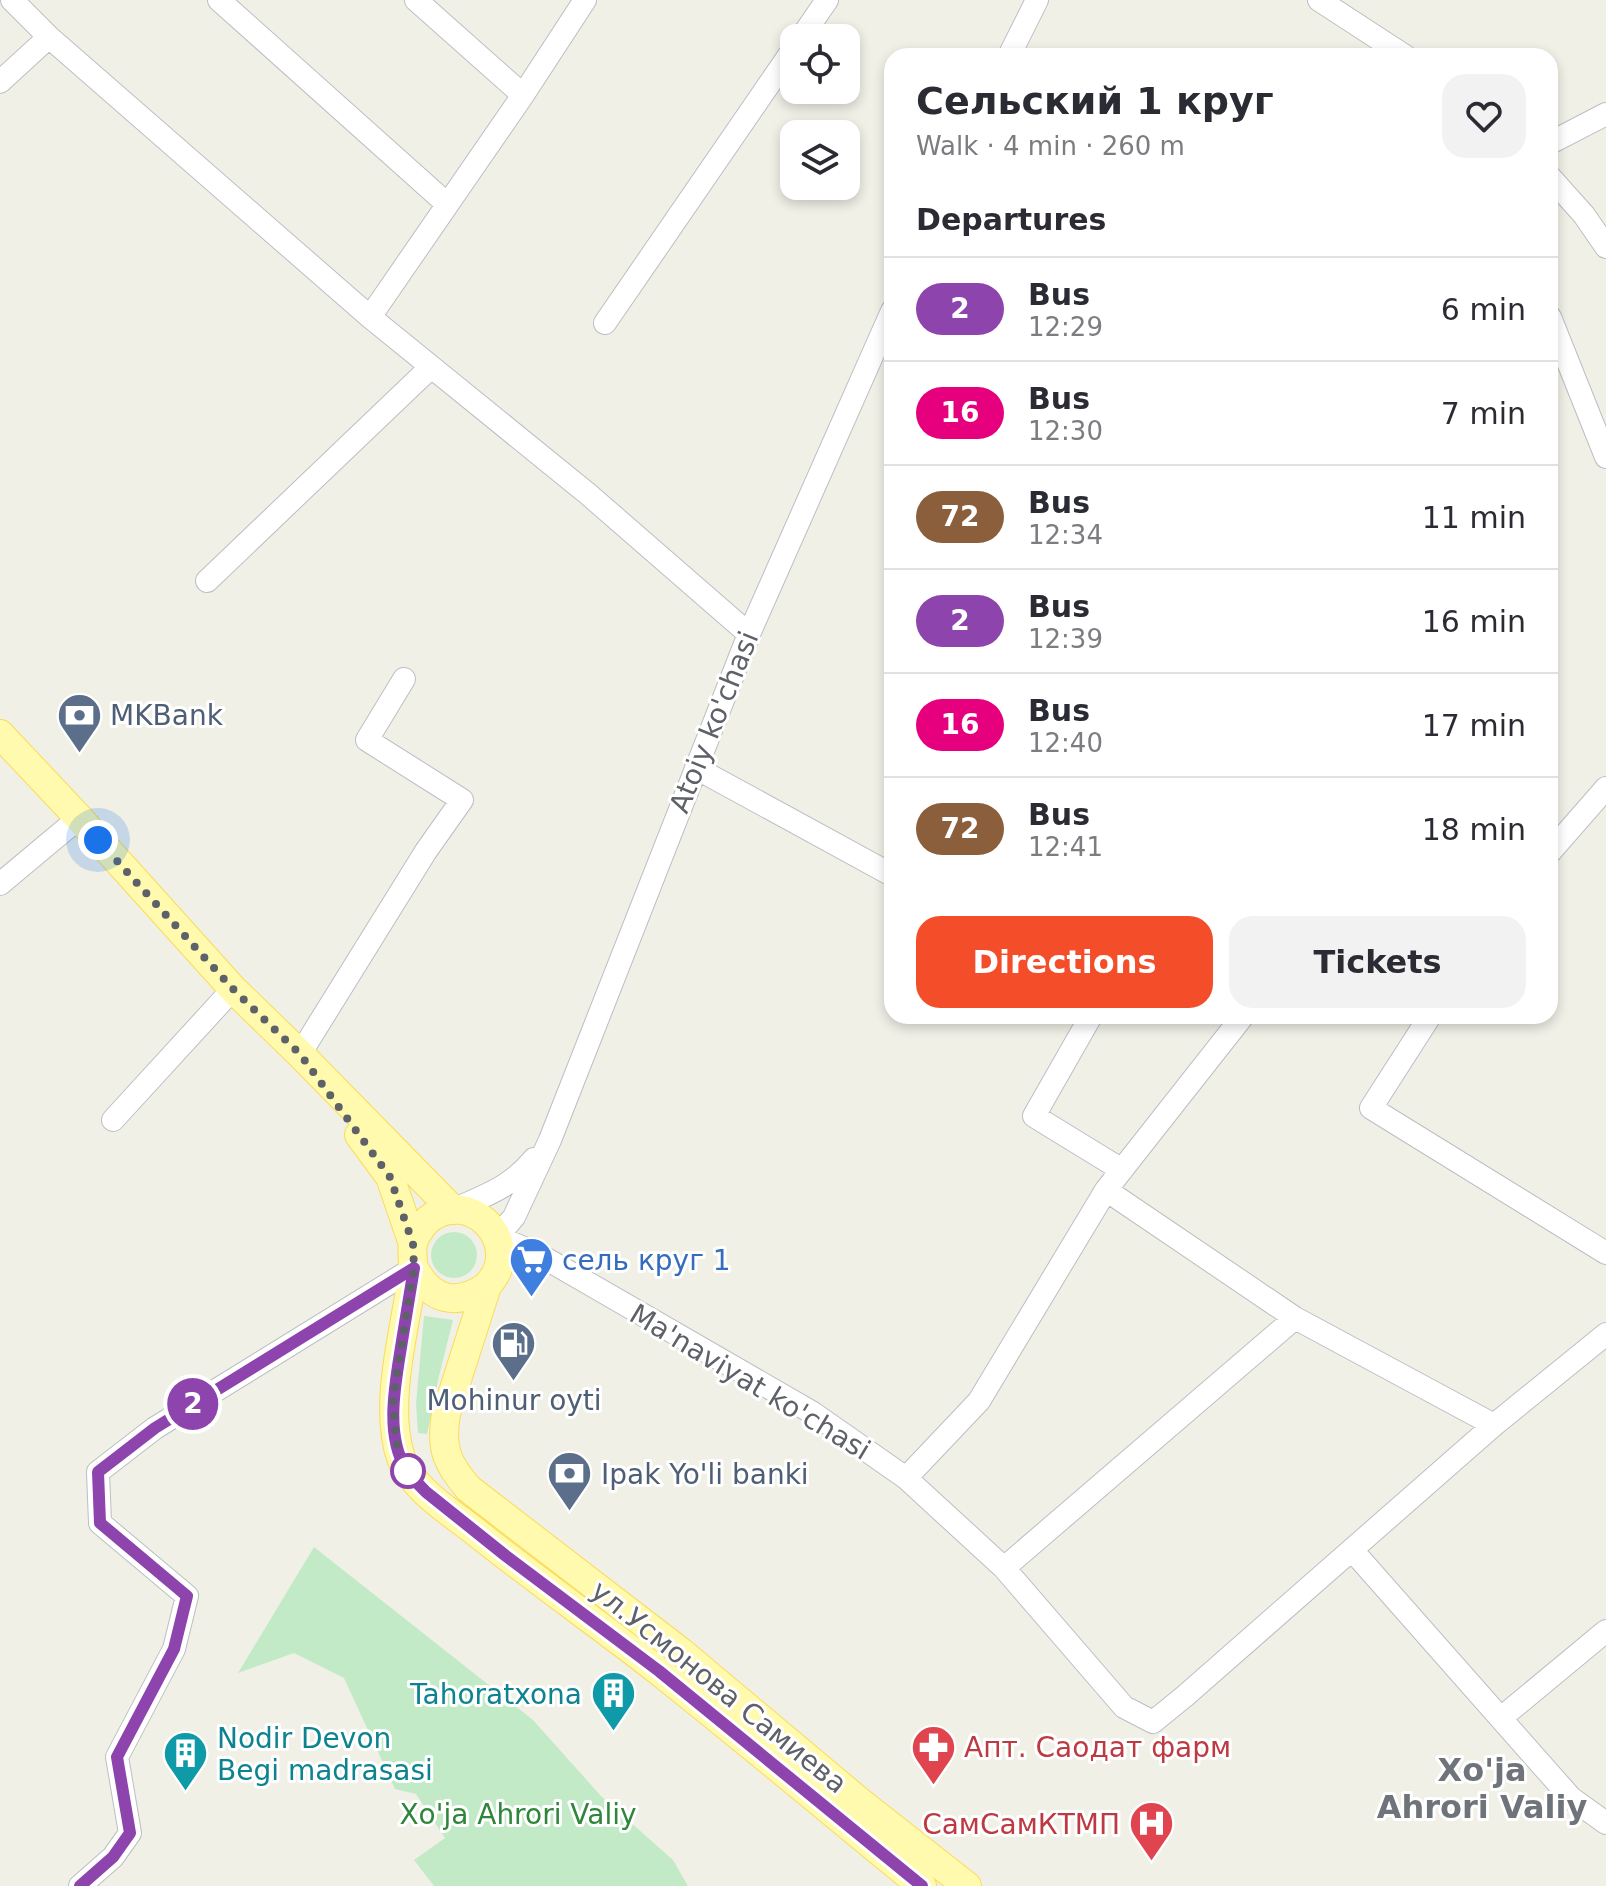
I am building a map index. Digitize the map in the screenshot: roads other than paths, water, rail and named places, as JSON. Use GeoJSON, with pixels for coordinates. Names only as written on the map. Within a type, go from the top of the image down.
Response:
{"type":"FeatureCollection","features":[{"type":"Feature","properties":{"kind":"main road"},"geometry":{"type":"LineString","coordinates":[[0,734],[233,989],[453,1210]]}},
{"type":"Feature","properties":{"kind":"main road"},"geometry":{"type":"LineString","coordinates":[[300,1054],[390,1177],[413,1256],[421,1281],[432,1292],[460,1298],[475,1294],[487,1286],[497,1271],[501,1254],[497,1237],[480,1216],[467,1211],[453,1210],[435,1215],[421,1227],[413,1256],[393,1399],[395,1430],[404,1467],[426,1492],[659,1671],[922,1886]]}},
{"type":"Feature","properties":{"kind":"main road","name":"ул.Усмонова Самиева"},"geometry":{"type":"LineString","coordinates":[[487,1286],[446,1414],[443,1431],[451,1468],[469,1489],[681,1652],[860,1802],[967,1886]]}},
{"type":"Feature","properties":{"kind":"street"},"geometry":{"type":"LineString","coordinates":[[12,0],[49,37],[370,317],[588,494],[749,634]]}},
{"type":"Feature","properties":{"kind":"street"},"geometry":{"type":"LineString","coordinates":[[219,0],[447,204]]}},
{"type":"Feature","properties":{"kind":"street"},"geometry":{"type":"LineString","coordinates":[[416,0],[523,95]]}},
{"type":"Feature","properties":{"kind":"street"},"geometry":{"type":"LineString","coordinates":[[370,317],[585,0]]}},
{"type":"Feature","properties":{"kind":"street"},"geometry":{"type":"LineString","coordinates":[[811,24],[827,0]]}},
{"type":"Feature","properties":{"kind":"street"},"geometry":{"type":"LineString","coordinates":[[1013,48],[1037,0]]}},
{"type":"Feature","properties":{"kind":"street"},"geometry":{"type":"LineString","coordinates":[[1319,0],[1393,48]]}},
{"type":"Feature","properties":{"kind":"street"},"geometry":{"type":"LineString","coordinates":[[0,82],[49,37]]}},
{"type":"Feature","properties":{"kind":"street"},"geometry":{"type":"LineString","coordinates":[[605,323],[780,68]]}},
{"type":"Feature","properties":{"kind":"street"},"geometry":{"type":"LineString","coordinates":[[1558,139],[1606,114]]}},
{"type":"Feature","properties":{"kind":"street"},"geometry":{"type":"LineString","coordinates":[[1558,186],[1584,215],[1606,247]]}},
{"type":"Feature","properties":{"kind":"street","name":"Atoiy ko'chasi"},"geometry":{"type":"LineString","coordinates":[[497,1237],[514,1217],[550,1140],[749,634],[884,329]]}},
{"type":"Feature","properties":{"kind":"street"},"geometry":{"type":"LineString","coordinates":[[1558,337],[1606,457]]}},
{"type":"Feature","properties":{"kind":"street"},"geometry":{"type":"LineString","coordinates":[[207,581],[431,367]]}},
{"type":"Feature","properties":{"kind":"street"},"geometry":{"type":"LineString","coordinates":[[300,1054],[426,851],[462,800],[367,740],[404,679]]}},
{"type":"Feature","properties":{"kind":"street"},"geometry":{"type":"LineString","coordinates":[[696,768],[884,871]]}},
{"type":"Feature","properties":{"kind":"street"},"geometry":{"type":"LineString","coordinates":[[1558,843],[1606,788]]}},
{"type":"Feature","properties":{"kind":"street"},"geometry":{"type":"LineString","coordinates":[[0,884],[79,818]]}},
{"type":"Feature","properties":{"kind":"street"},"geometry":{"type":"LineString","coordinates":[[113,1120],[233,989]]}},
{"type":"Feature","properties":{"kind":"street"},"geometry":{"type":"LineString","coordinates":[[1086,1024],[1034,1116],[1122,1170]]}},
{"type":"Feature","properties":{"kind":"street"},"geometry":{"type":"LineString","coordinates":[[906,1478],[979,1401],[1106,1190],[1237,1024]]}},
{"type":"Feature","properties":{"kind":"street"},"geometry":{"type":"LineString","coordinates":[[1425,1024],[1371,1108],[1606,1253]]}},
{"type":"Feature","properties":{"kind":"street","name":"Atoiy ko'chasi"},"geometry":{"type":"LineString","coordinates":[[453,1210],[509,1184],[550,1140]]}},
{"type":"Feature","properties":{"kind":"street"},"geometry":{"type":"LineString","coordinates":[[1106,1190],[1295,1318],[1494,1425]]}},
{"type":"Feature","properties":{"kind":"street","name":"Ma'naviyat ko'chasi"},"geometry":{"type":"LineString","coordinates":[[497,1237],[536,1253],[813,1413],[906,1478],[1004,1568],[1124,1707],[1153,1722],[1352,1550]]}},
{"type":"Feature","properties":{"kind":"street"},"geometry":{"type":"LineString","coordinates":[[80,1886],[113,1857],[130,1833],[117,1757],[174,1649],[187,1596],[100,1523],[98,1472],[155,1428],[413,1256]]}},
{"type":"Feature","properties":{"kind":"street"},"geometry":{"type":"LineString","coordinates":[[1004,1568],[1295,1318]]}},
{"type":"Feature","properties":{"kind":"street"},"geometry":{"type":"LineString","coordinates":[[1606,1334],[1494,1425],[1352,1550],[1571,1798],[1606,1823]]}},
{"type":"Feature","properties":{"kind":"street"},"geometry":{"type":"LineString","coordinates":[[1501,1718],[1606,1631]]}},
{"type":"Feature","properties":{"kind":"place","name":"MKBank"},"geometry":{"type":"Point","coordinates":[79,754]}},
{"type":"Feature","properties":{"kind":"place","name":"сель круг 1"},"geometry":{"type":"Point","coordinates":[531,1299]}},
{"type":"Feature","properties":{"kind":"place","name":"Mohinur oyti"},"geometry":{"type":"Point","coordinates":[514,1382]}},
{"type":"Feature","properties":{"kind":"place","name":"Ipak Yo'li banki"},"geometry":{"type":"Point","coordinates":[570,1513]}},
{"type":"Feature","properties":{"kind":"place","name":"Tahoratxona"},"geometry":{"type":"Point","coordinates":[613,1733]}},
{"type":"Feature","properties":{"kind":"place","name":"Апт. Саодат фарм"},"geometry":{"type":"Point","coordinates":[933,1786]}},
{"type":"Feature","properties":{"kind":"place","name":"Nodir Devon Begi madrasasi"},"geometry":{"type":"Point","coordinates":[186,1793]}},
{"type":"Feature","properties":{"kind":"place","name":"СамСамКТМП"},"geometry":{"type":"Point","coordinates":[1151,1863]}},
{"type":"Feature","properties":{"kind":"district","name":"Xo'ja Ahrori Valiy"},"geometry":{"type":"Point","coordinates":[1482,1788]}}]}
